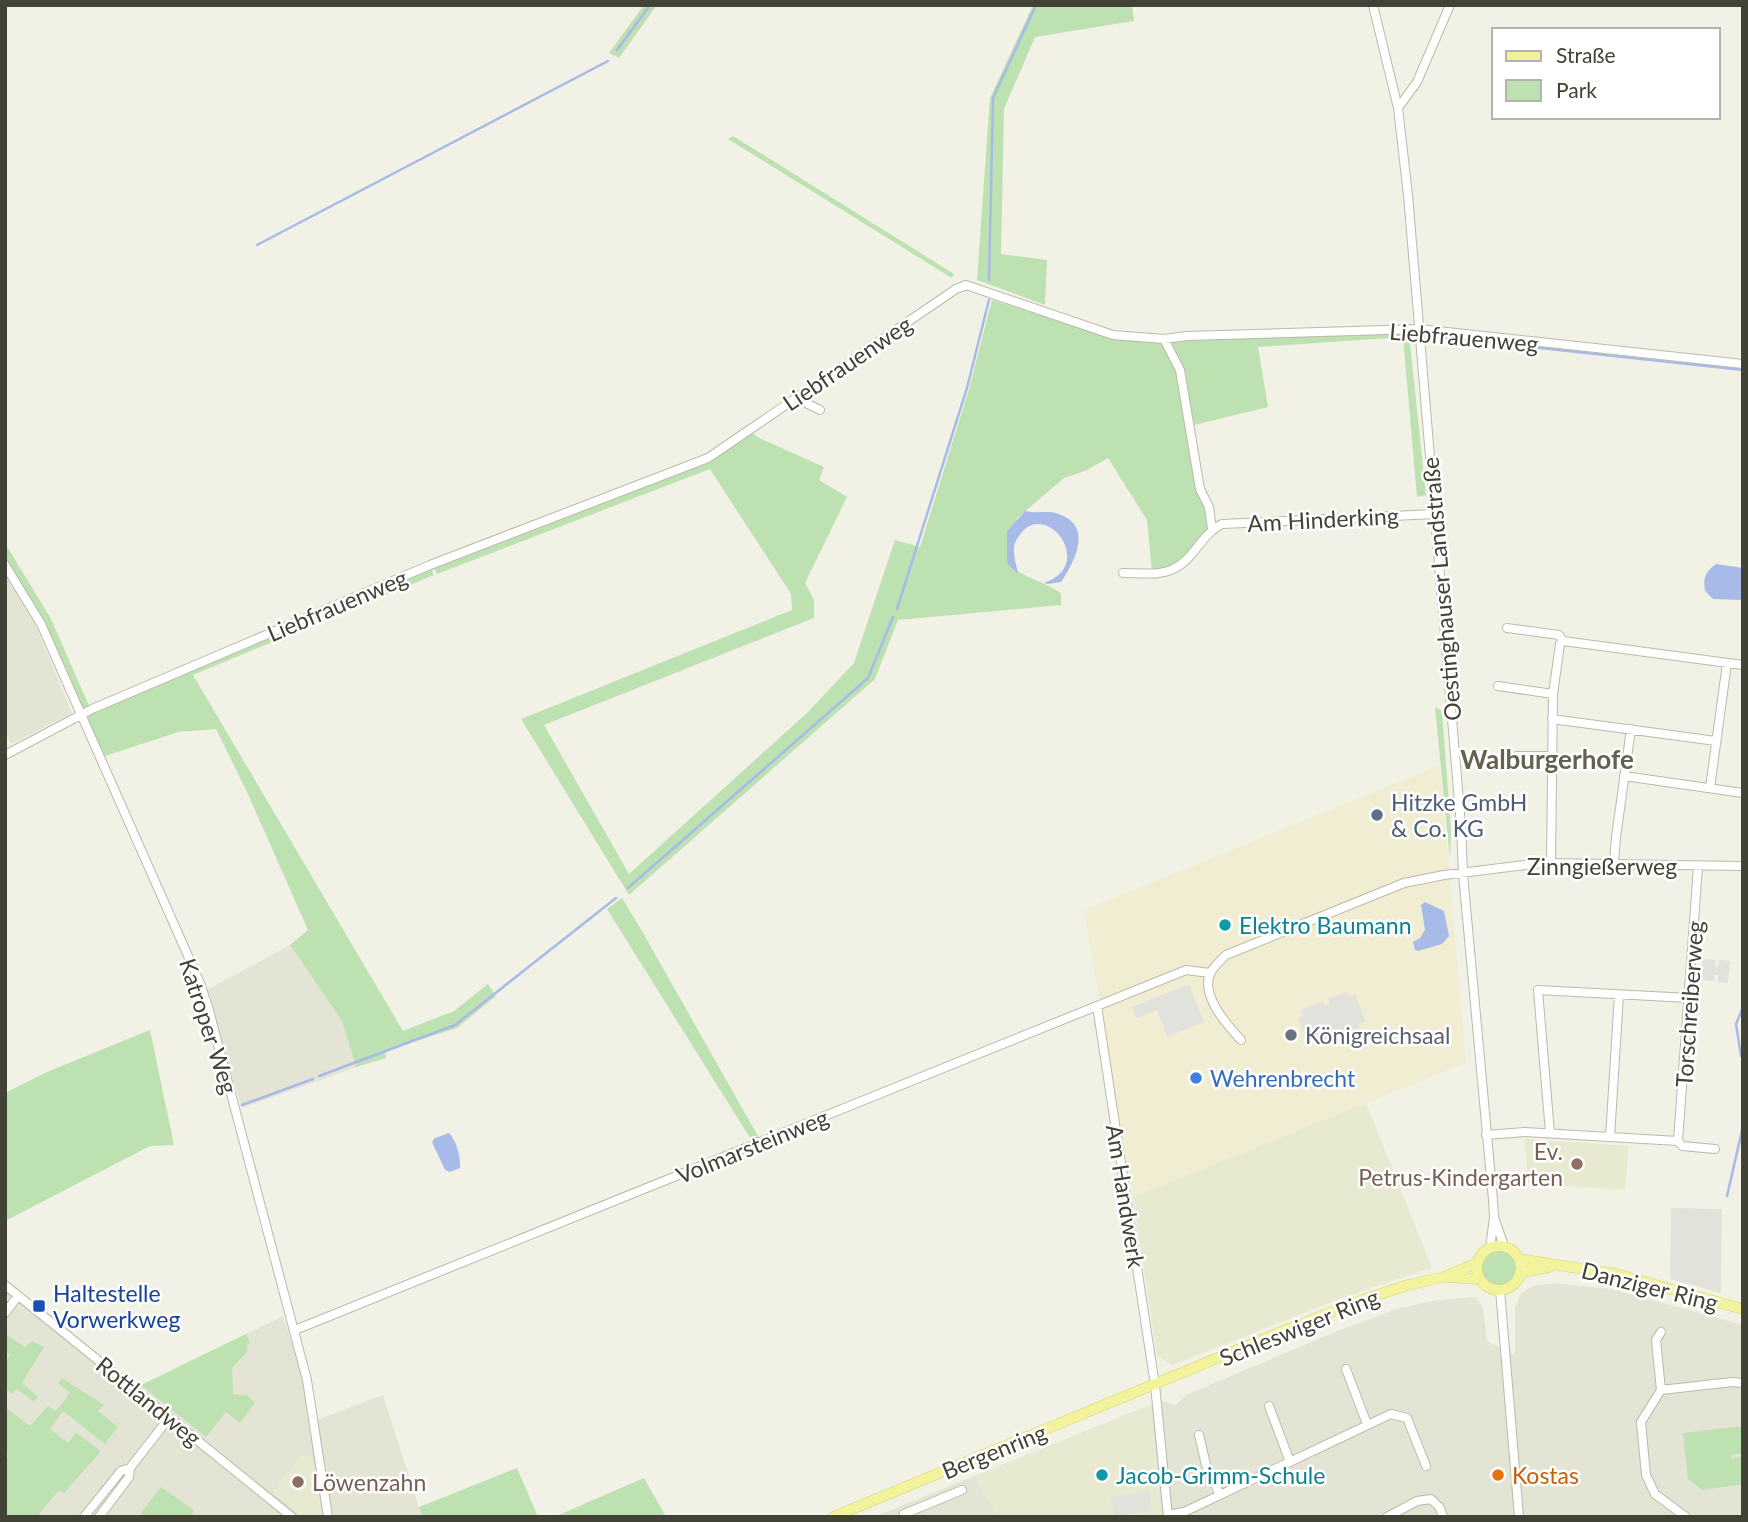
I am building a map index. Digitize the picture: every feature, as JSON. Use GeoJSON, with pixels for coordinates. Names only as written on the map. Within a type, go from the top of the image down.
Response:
{"type":"FeatureCollection","features":[{"type":"Feature","properties":{"kind":"main road"},"geometry":{"type":"LineString","coordinates":[[1504,1246],[1519,1259],[1520,1273],[1513,1285],[1500,1290],[1484,1285],[1479,1279],[1477,1264],[1484,1251],[1504,1246]]}},
{"type":"Feature","properties":{"kind":"main road","name":"Danziger Ring"},"geometry":{"type":"LineString","coordinates":[[1519,1259],[1616,1275],[1743,1309]]}},
{"type":"Feature","properties":{"kind":"main road","name":"Schleswiger Ring"},"geometry":{"type":"LineString","coordinates":[[1155,1385],[1362,1300],[1444,1277],[1477,1264]]}},
{"type":"Feature","properties":{"kind":"main road","name":"Danziger Ring"},"geometry":{"type":"LineString","coordinates":[[1520,1273],[1557,1265]]}},
{"type":"Feature","properties":{"kind":"main road","name":"Schleswiger Ring"},"geometry":{"type":"LineString","coordinates":[[1444,1277],[1479,1279]]}},
{"type":"Feature","properties":{"kind":"main road","name":"Bergenring"},"geometry":{"type":"LineString","coordinates":[[833,1517],[1155,1385]]}},
{"type":"Feature","properties":{"kind":"street","name":"Oestinghauser Landstraße"},"geometry":{"type":"LineString","coordinates":[[1373,5],[1398,108],[1408,195],[1461,826],[1462,874],[1494,1217],[1490,1248]]}},
{"type":"Feature","properties":{"kind":"street"},"geometry":{"type":"LineString","coordinates":[[1398,108],[1417,82],[1450,5]]}},
{"type":"Feature","properties":{"kind":"street","name":"Liebfrauenweg"},"geometry":{"type":"LineString","coordinates":[[5,755],[81,715],[430,565],[708,458],[956,289],[966,285],[1113,335],[1164,339],[1186,335],[1419,329],[1743,364]]}},
{"type":"Feature","properties":{"kind":"street"},"geometry":{"type":"LineString","coordinates":[[1123,573],[1160,573],[1172,570],[1182,564],[1212,529],[1209,507],[1200,488],[1180,370],[1164,339]]}},
{"type":"Feature","properties":{"kind":"street"},"geometry":{"type":"LineString","coordinates":[[801,394],[808,404],[821,410]]}},
{"type":"Feature","properties":{"kind":"street","name":"Am Hinderking"},"geometry":{"type":"LineString","coordinates":[[1212,529],[1222,524],[1435,514]]}},
{"type":"Feature","properties":{"kind":"street","name":"Katroper Weg"},"geometry":{"type":"LineString","coordinates":[[5,565],[41,624],[200,983],[307,1380],[328,1517]]}},
{"type":"Feature","properties":{"kind":"street"},"geometry":{"type":"LineString","coordinates":[[1507,628],[1559,635],[1563,640],[1743,665]]}},
{"type":"Feature","properties":{"kind":"street"},"geometry":{"type":"LineString","coordinates":[[1551,863],[1553,694],[1560,644],[1563,640]]}},
{"type":"Feature","properties":{"kind":"street"},"geometry":{"type":"LineString","coordinates":[[1710,788],[1727,663]]}},
{"type":"Feature","properties":{"kind":"street"},"geometry":{"type":"LineString","coordinates":[[1498,686],[1553,694]]}},
{"type":"Feature","properties":{"kind":"street"},"geometry":{"type":"LineString","coordinates":[[1552,719],[1716,741]]}},
{"type":"Feature","properties":{"kind":"street"},"geometry":{"type":"LineString","coordinates":[[1614,864],[1631,729]]}},
{"type":"Feature","properties":{"kind":"street"},"geometry":{"type":"LineString","coordinates":[[1517,756],[1552,756]]}},
{"type":"Feature","properties":{"kind":"street"},"geometry":{"type":"LineString","coordinates":[[1624,776],[1743,793]]}},
{"type":"Feature","properties":{"kind":"street","name":"Zinngießerweg"},"geometry":{"type":"LineString","coordinates":[[1462,874],[1551,863],[1743,866]]}},
{"type":"Feature","properties":{"kind":"street","name":"Torschreiberweg"},"geometry":{"type":"LineString","coordinates":[[1678,1142],[1698,866]]}},
{"type":"Feature","properties":{"kind":"street"},"geometry":{"type":"LineString","coordinates":[[1241,1040],[1221,1019],[1208,990],[1210,973],[1226,956],[1404,883],[1462,874]]}},
{"type":"Feature","properties":{"kind":"street","name":"Volmarsteinweg"},"geometry":{"type":"LineString","coordinates":[[295,1330],[1186,970],[1210,973]]}},
{"type":"Feature","properties":{"kind":"street"},"geometry":{"type":"LineString","coordinates":[[1550,1133],[1538,990],[1689,998]]}},
{"type":"Feature","properties":{"kind":"street"},"geometry":{"type":"LineString","coordinates":[[1610,1137],[1619,995]]}},
{"type":"Feature","properties":{"kind":"street","name":"Am Handwerk"},"geometry":{"type":"LineString","coordinates":[[1097,1006],[1155,1385],[1168,1516]]}},
{"type":"Feature","properties":{"kind":"street"},"geometry":{"type":"LineString","coordinates":[[1486,1135],[1550,1133],[1678,1142],[1682,1146],[1716,1149]]}},
{"type":"Feature","properties":{"kind":"street","name":"Oestinghauser Landstraße"},"geometry":{"type":"LineString","coordinates":[[1494,1217],[1504,1246]]}},
{"type":"Feature","properties":{"kind":"street","name":"Rottlandweg"},"geometry":{"type":"LineString","coordinates":[[5,1285],[286,1515]]}},
{"type":"Feature","properties":{"kind":"street"},"geometry":{"type":"LineString","coordinates":[[1500,1290],[1519,1517]]}},
{"type":"Feature","properties":{"kind":"street"},"geometry":{"type":"LineString","coordinates":[[5,1313],[18,1296]]}},
{"type":"Feature","properties":{"kind":"street"},"geometry":{"type":"LineString","coordinates":[[1661,1332],[1656,1340],[1661,1390],[1640,1422],[1646,1475],[1655,1494],[1686,1517]]}},
{"type":"Feature","properties":{"kind":"street"},"geometry":{"type":"LineString","coordinates":[[1346,1369],[1367,1424]]}},
{"type":"Feature","properties":{"kind":"street"},"geometry":{"type":"LineString","coordinates":[[1661,1390],[1732,1381],[1743,1383]]}},
{"type":"Feature","properties":{"kind":"street"},"geometry":{"type":"LineString","coordinates":[[1269,1406],[1290,1462]]}},
{"type":"Feature","properties":{"kind":"street"},"geometry":{"type":"LineString","coordinates":[[1168,1516],[1184,1512],[1391,1414],[1407,1418],[1426,1466]]}},
{"type":"Feature","properties":{"kind":"street"},"geometry":{"type":"LineString","coordinates":[[99,1517],[129,1477],[130,1468],[169,1418]]}},
{"type":"Feature","properties":{"kind":"street"},"geometry":{"type":"LineString","coordinates":[[1199,1435],[1206,1465],[1220,1495]]}},
{"type":"Feature","properties":{"kind":"street"},"geometry":{"type":"LineString","coordinates":[[84,1517],[121,1471],[130,1468]]}},
{"type":"Feature","properties":{"kind":"street"},"geometry":{"type":"LineString","coordinates":[[902,1516],[962,1490]]}},
{"type":"Feature","properties":{"kind":"street"},"geometry":{"type":"LineString","coordinates":[[1387,1517],[1417,1502],[1431,1499],[1440,1508],[1443,1517]]}},
{"type":"Feature","properties":{"kind":"shaded area"},"geometry":{"type":"Polygon","coordinates":[[[5,572],[29,610],[72,713],[11,744],[5,733],[5,572]]]}},
{"type":"Feature","properties":{"kind":"shaded area"},"geometry":{"type":"Polygon","coordinates":[[[1440,765],[1466,1063],[1133,1197],[1084,910],[1440,765]]]}},
{"type":"Feature","properties":{"kind":"shaded area"},"geometry":{"type":"Polygon","coordinates":[[[290,945],[342,1021],[356,1067],[242,1108],[205,991],[290,945]]]}},
{"type":"Feature","properties":{"kind":"shaded area"},"geometry":{"type":"Polygon","coordinates":[[[1702,959],[1715,960],[1715,966],[1718,967],[1719,960],[1730,961],[1728,983],[1718,982],[1718,975],[1715,975],[1714,981],[1701,980],[1702,959]]]}},
{"type":"Feature","properties":{"kind":"shaded area"},"geometry":{"type":"Polygon","coordinates":[[[1189,984],[1204,1022],[1167,1037],[1157,1010],[1136,1018],[1132,1007],[1189,984]]]}},
{"type":"Feature","properties":{"kind":"shaded area"},"geometry":{"type":"Polygon","coordinates":[[[1347,992],[1349,997],[1355,994],[1365,1021],[1358,1024],[1360,1029],[1325,1043],[1323,1038],[1306,1039],[1298,1018],[1303,1015],[1301,1010],[1322,1001],[1325,1006],[1330,1004],[1328,999],[1347,992]]]}},
{"type":"Feature","properties":{"kind":"shaded area"},"geometry":{"type":"Polygon","coordinates":[[[1366,1103],[1432,1268],[1344,1297],[1173,1365],[1157,1356],[1133,1197],[1366,1103]]]}},
{"type":"Feature","properties":{"kind":"shaded area","name":"Ev. Petrus-Kindergarten"},"geometry":{"type":"Polygon","coordinates":[[[1525,1139],[1629,1146],[1625,1190],[1528,1184],[1525,1139]]]}},
{"type":"Feature","properties":{"kind":"shaded area"},"geometry":{"type":"Polygon","coordinates":[[[1671,1208],[1722,1209],[1721,1293],[1670,1279],[1671,1208]]]}},
{"type":"Feature","properties":{"kind":"shaded area"},"geometry":{"type":"Polygon","coordinates":[[[1554,1283],[1611,1289],[1743,1325],[1743,1517],[1161,1517],[1151,1406],[976,1477],[998,1517],[874,1517],[1160,1401],[1176,1405],[1186,1395],[1335,1332],[1397,1309],[1437,1300],[1476,1297],[1483,1308],[1487,1341],[1515,1355],[1515,1308],[1521,1293],[1533,1286],[1554,1283]]]}},
{"type":"Feature","properties":{"kind":"shaded area"},"geometry":{"type":"Polygon","coordinates":[[[5,1286],[133,1390],[283,1316],[306,1385],[312,1422],[383,1395],[422,1517],[322,1517],[312,1458],[273,1492],[303,1517],[5,1517],[5,1286]]]}},
{"type":"Feature","properties":{"kind":"shaded area"},"geometry":{"type":"Polygon","coordinates":[[[1151,1405],[1161,1517],[998,1517],[975,1478],[1151,1405]]]}},
{"type":"Feature","properties":{"kind":"shaded area","name":"Löwenzahn"},"geometry":{"type":"Polygon","coordinates":[[[302,1455],[312,1457],[322,1517],[304,1517],[272,1492],[302,1455]]]}},
{"type":"Feature","properties":{"kind":"shaded area"},"geometry":{"type":"Polygon","coordinates":[[[1149,1491],[1152,1510],[1114,1517],[1111,1497],[1149,1491]]]}},
{"type":"Feature","properties":{"kind":"green space"},"geometry":{"type":"Polygon","coordinates":[[[644,5],[657,5],[619,58],[609,53],[644,5]]]}},
{"type":"Feature","properties":{"kind":"green space"},"geometry":{"type":"Polygon","coordinates":[[[1033,5],[1132,5],[1134,21],[1035,37],[1004,109],[1001,254],[1047,260],[1045,305],[977,280],[990,98],[1033,5]]]}},
{"type":"Feature","properties":{"kind":"green space"},"geometry":{"type":"Polygon","coordinates":[[[733,136],[954,274],[952,278],[728,139],[733,136]]]}},
{"type":"Feature","properties":{"kind":"green space"},"geometry":{"type":"Polygon","coordinates":[[[992,300],[1113,337],[1163,340],[1179,371],[1199,489],[1208,507],[1211,528],[1182,563],[1152,572],[1147,520],[1108,458],[1085,471],[1064,478],[1017,518],[1007,563],[1061,593],[1061,605],[898,620],[875,679],[629,895],[521,719],[792,610],[791,594],[710,469],[437,574],[432,565],[709,459],[750,431],[759,438],[824,467],[819,480],[847,497],[805,583],[814,600],[814,618],[544,725],[629,874],[808,712],[854,663],[895,540],[920,547],[969,389],[992,300]]]}},
{"type":"Feature","properties":{"kind":"green space"},"geometry":{"type":"Polygon","coordinates":[[[1403,331],[1409,334],[1426,495],[1417,497],[1403,337],[1258,347],[1268,407],[1190,426],[1181,370],[1166,340],[1403,331]]]}},
{"type":"Feature","properties":{"kind":"green space"},"geometry":{"type":"Polygon","coordinates":[[[5,543],[51,619],[90,708],[82,713],[5,562],[5,543]]]}},
{"type":"Feature","properties":{"kind":"green space"},"geometry":{"type":"Polygon","coordinates":[[[430,566],[434,575],[193,675],[403,1031],[454,1011],[488,984],[496,996],[457,1028],[385,1051],[386,1058],[356,1067],[342,1021],[290,945],[308,930],[216,729],[178,732],[102,757],[84,715],[430,566]]]}},
{"type":"Feature","properties":{"kind":"green space"},"geometry":{"type":"Polygon","coordinates":[[[1435,707],[1442,711],[1451,831],[1450,859],[1435,707]]]}},
{"type":"Feature","properties":{"kind":"green space"},"geometry":{"type":"Polygon","coordinates":[[[622,898],[759,1138],[752,1141],[607,909],[622,898]]]}},
{"type":"Feature","properties":{"kind":"green space"},"geometry":{"type":"Polygon","coordinates":[[[150,1030],[174,1145],[150,1146],[5,1221],[5,1093],[47,1072],[150,1030]]]}},
{"type":"Feature","properties":{"kind":"green space"},"geometry":{"type":"Polygon","coordinates":[[[1499,1251],[1511,1256],[1516,1268],[1511,1280],[1499,1285],[1487,1280],[1482,1268],[1487,1256],[1499,1251]]]}},
{"type":"Feature","properties":{"kind":"green space"},"geometry":{"type":"Polygon","coordinates":[[[5,1334],[25,1347],[32,1341],[44,1347],[22,1383],[38,1397],[34,1402],[17,1389],[12,1394],[5,1389],[5,1361],[10,1355],[5,1351],[5,1334]]]}},
{"type":"Feature","properties":{"kind":"green space"},"geometry":{"type":"Polygon","coordinates":[[[246,1334],[250,1343],[247,1345],[247,1352],[232,1368],[233,1394],[247,1395],[255,1403],[240,1423],[226,1412],[206,1437],[141,1385],[246,1334]]]}},
{"type":"Feature","properties":{"kind":"green space"},"geometry":{"type":"Polygon","coordinates":[[[62,1378],[104,1405],[98,1411],[118,1427],[105,1444],[63,1411],[50,1429],[68,1443],[76,1433],[101,1451],[64,1493],[58,1491],[37,1517],[5,1517],[5,1461],[9,1456],[5,1453],[5,1407],[30,1426],[48,1406],[56,1411],[70,1393],[58,1383],[62,1378]]]}},
{"type":"Feature","properties":{"kind":"green space"},"geometry":{"type":"Polygon","coordinates":[[[1743,1426],[1743,1453],[1731,1455],[1732,1458],[1743,1457],[1743,1484],[1702,1490],[1688,1479],[1683,1433],[1743,1426]]]}},
{"type":"Feature","properties":{"kind":"green space"},"geometry":{"type":"Polygon","coordinates":[[[517,1468],[538,1517],[422,1517],[419,1507],[517,1468]]]}},
{"type":"Feature","properties":{"kind":"green space"},"geometry":{"type":"Polygon","coordinates":[[[644,1478],[666,1517],[554,1517],[644,1478]]]}},
{"type":"Feature","properties":{"kind":"green space"},"geometry":{"type":"Polygon","coordinates":[[[161,1487],[194,1510],[191,1517],[138,1517],[161,1487]]]}},
{"type":"Feature","properties":{"kind":"water"},"geometry":{"type":"Polygon","coordinates":[[[1025,511],[1059,514],[1076,527],[1078,545],[1061,582],[1044,583],[1059,574],[1066,563],[1067,551],[1062,539],[1054,530],[1044,525],[1033,525],[1022,532],[1016,541],[1014,555],[1018,574],[1007,563],[1007,531],[1025,511]]]}},
{"type":"Feature","properties":{"kind":"water"},"geometry":{"type":"Polygon","coordinates":[[[1716,564],[1743,568],[1743,600],[1713,599],[1705,591],[1706,576],[1716,564]]]}},
{"type":"Feature","properties":{"kind":"water"},"geometry":{"type":"Polygon","coordinates":[[[1425,902],[1444,911],[1449,936],[1442,944],[1418,951],[1415,950],[1413,942],[1420,938],[1425,930],[1421,905],[1425,902]]]}},
{"type":"Feature","properties":{"kind":"water"},"geometry":{"type":"Polygon","coordinates":[[[449,1133],[456,1144],[460,1164],[460,1168],[450,1172],[445,1170],[432,1142],[435,1138],[449,1133]]]}},
{"type":"Feature","properties":{"kind":"waterway"},"geometry":{"type":"LineString","coordinates":[[617,50],[650,5]]}},
{"type":"Feature","properties":{"kind":"waterway"},"geometry":{"type":"LineString","coordinates":[[989,280],[993,98],[1036,5]]}},
{"type":"Feature","properties":{"kind":"waterway"},"geometry":{"type":"LineString","coordinates":[[257,245],[608,61]]}},
{"type":"Feature","properties":{"kind":"waterway"},"geometry":{"type":"LineString","coordinates":[[897,609],[967,388],[989,300]]}},
{"type":"Feature","properties":{"kind":"waterway"},"geometry":{"type":"LineString","coordinates":[[1429,336],[1743,370]]}},
{"type":"Feature","properties":{"kind":"waterway"},"geometry":{"type":"LineString","coordinates":[[628,888],[868,678],[893,617]]}},
{"type":"Feature","properties":{"kind":"waterway"},"geometry":{"type":"LineString","coordinates":[[319,1076],[455,1025],[616,898]]}},
{"type":"Feature","properties":{"kind":"waterway"},"geometry":{"type":"LineString","coordinates":[[1741,1056],[1736,1024],[1743,1007]]}},
{"type":"Feature","properties":{"kind":"waterway"},"geometry":{"type":"LineString","coordinates":[[242,1105],[313,1079]]}},
{"type":"Feature","properties":{"kind":"waterway"},"geometry":{"type":"LineString","coordinates":[[1727,1196],[1743,1126]]}},
{"type":"Feature","properties":{"kind":"place","name":"Hitzke GmbH & Co. KG"},"geometry":{"type":"Point","coordinates":[1377,815]}},
{"type":"Feature","properties":{"kind":"place","name":"Elektro Baumann"},"geometry":{"type":"Point","coordinates":[1225,925]}},
{"type":"Feature","properties":{"kind":"place","name":"Königreichsaal"},"geometry":{"type":"Point","coordinates":[1291,1035]}},
{"type":"Feature","properties":{"kind":"place","name":"Wehrenbrecht"},"geometry":{"type":"Point","coordinates":[1196,1078]}},
{"type":"Feature","properties":{"kind":"place","name":"Ev. Petrus-Kindergarten"},"geometry":{"type":"Point","coordinates":[1577,1164]}},
{"type":"Feature","properties":{"kind":"place","name":"Haltestelle Vorwerkweg"},"geometry":{"type":"Point","coordinates":[39,1306]}},
{"type":"Feature","properties":{"kind":"place","name":"Jacob-Grimm-Schule"},"geometry":{"type":"Point","coordinates":[1102,1475]}},
{"type":"Feature","properties":{"kind":"place","name":"Kostas"},"geometry":{"type":"Point","coordinates":[1498,1475]}},
{"type":"Feature","properties":{"kind":"place","name":"Löwenzahn"},"geometry":{"type":"Point","coordinates":[298,1482]}},
{"type":"Feature","properties":{"kind":"district","name":"Walburgerhofe"},"geometry":{"type":"Point","coordinates":[1547,759]}}]}
